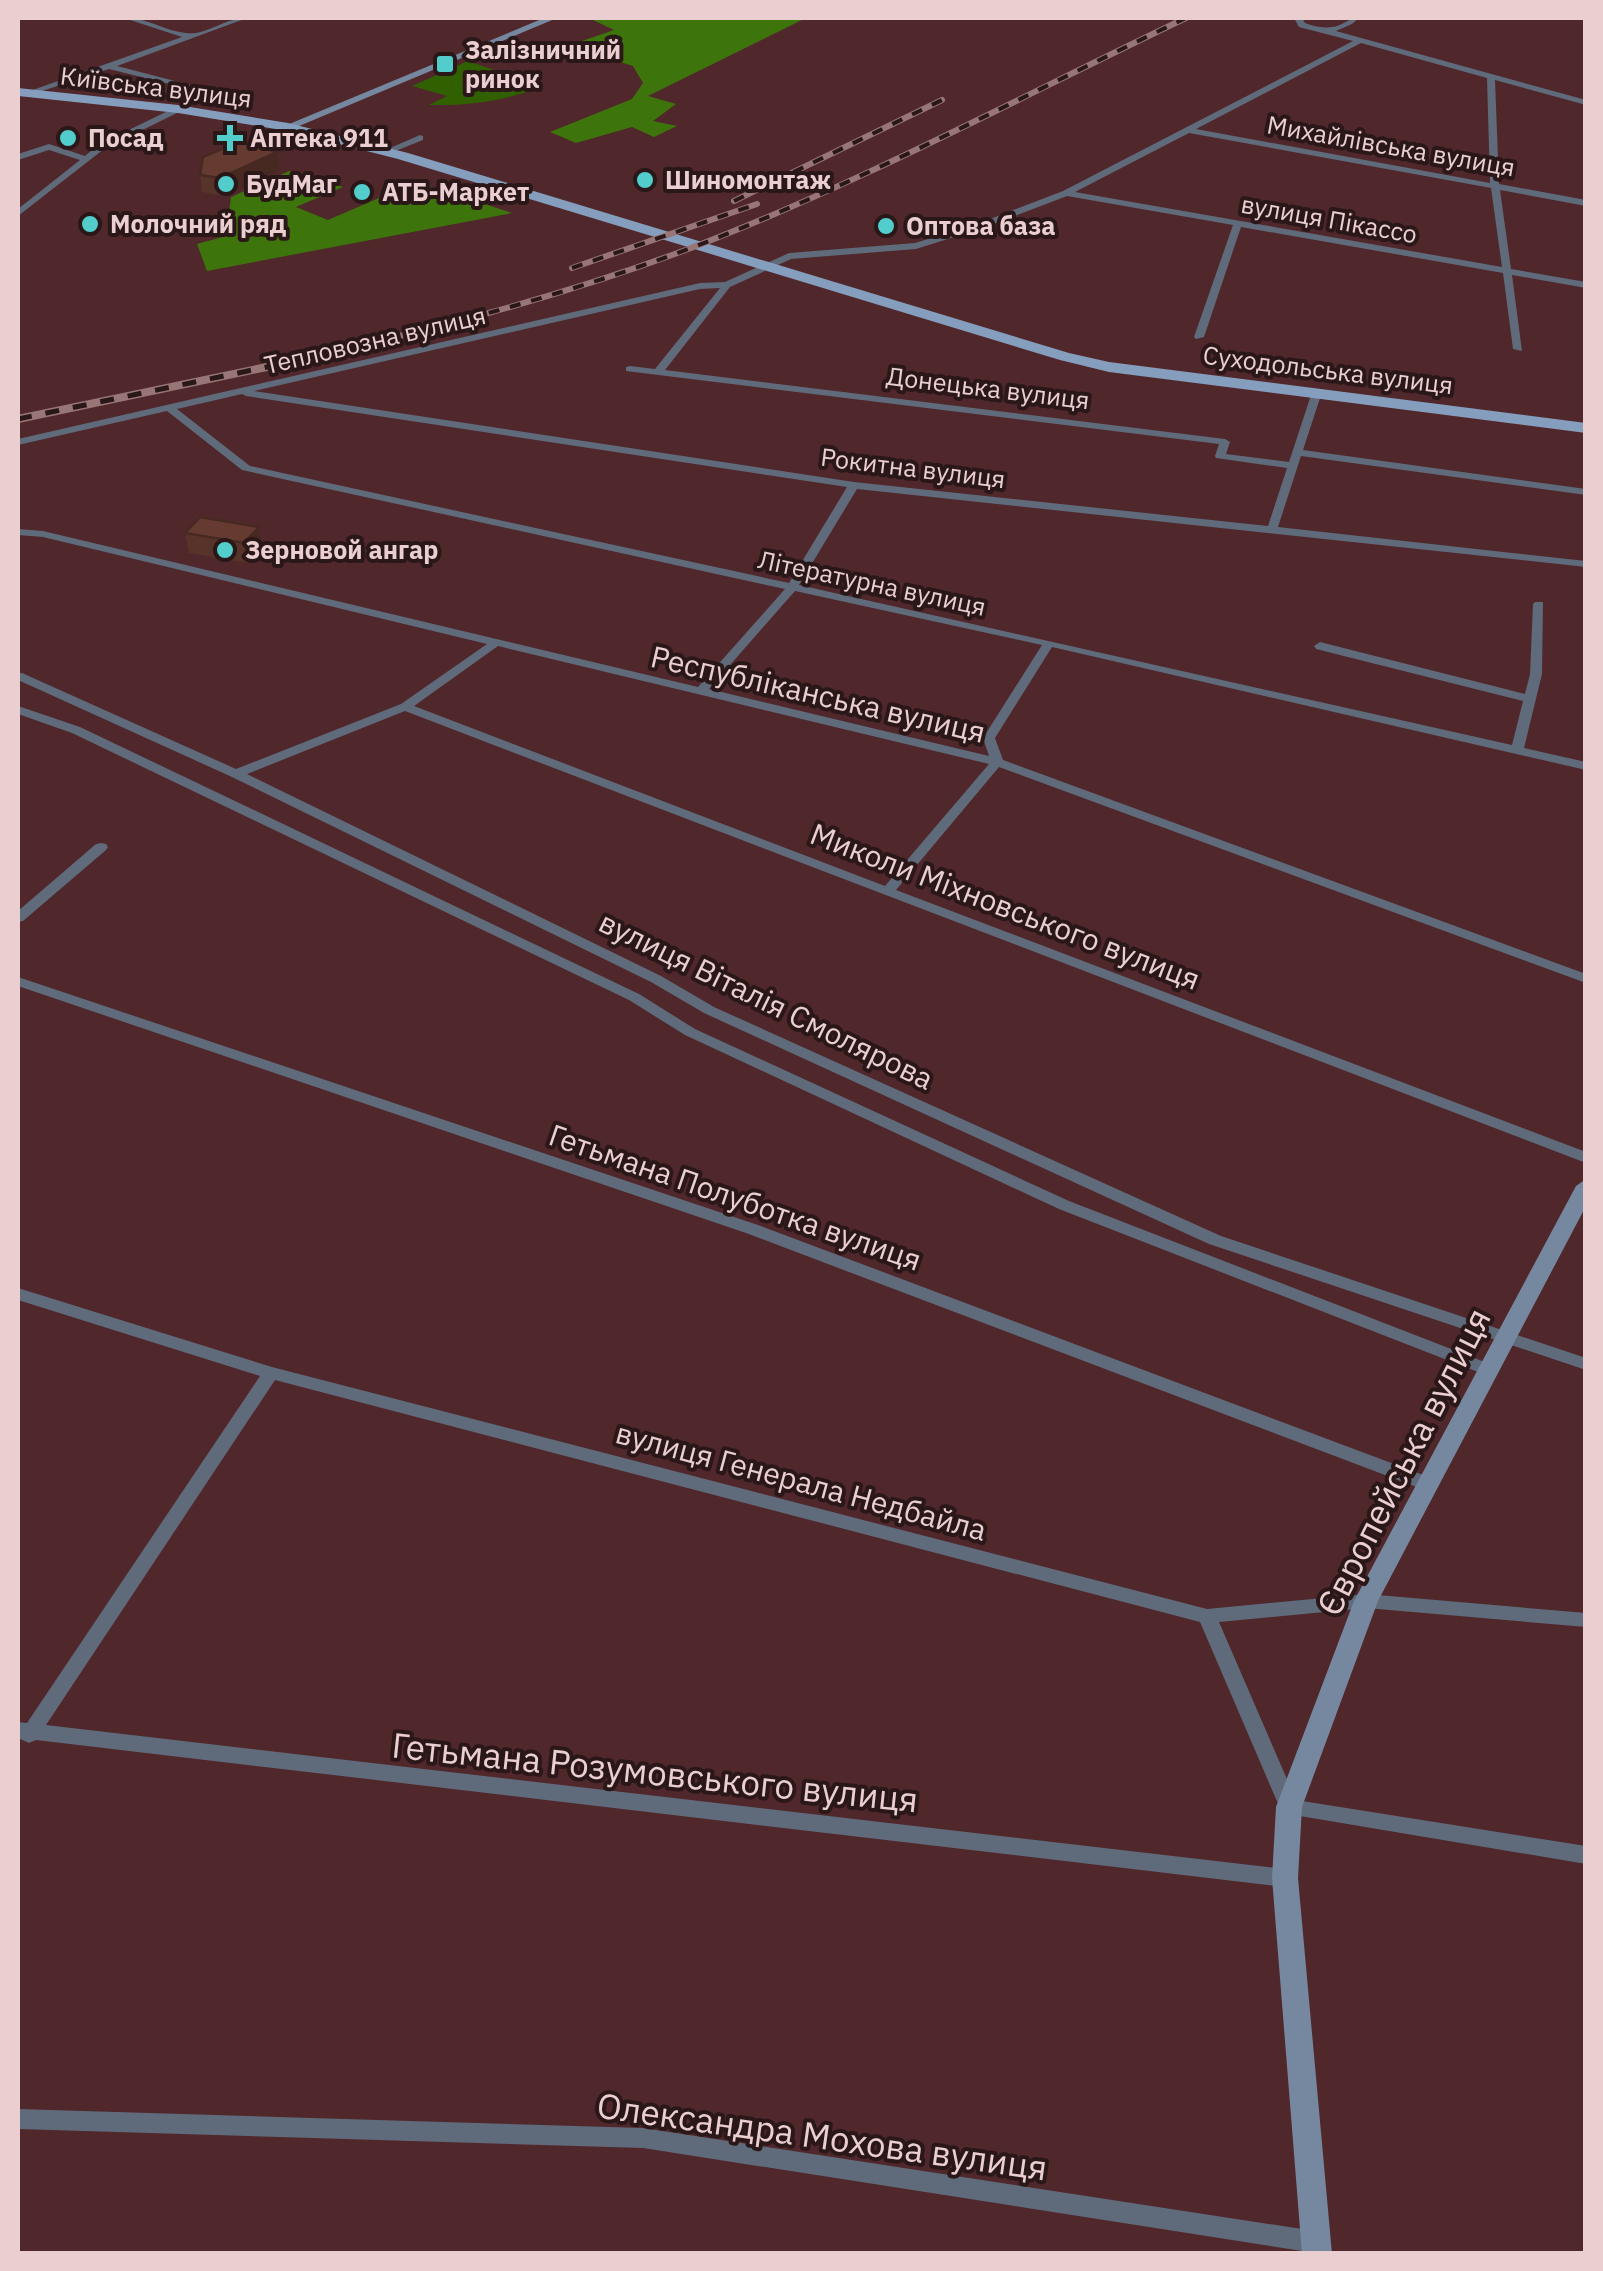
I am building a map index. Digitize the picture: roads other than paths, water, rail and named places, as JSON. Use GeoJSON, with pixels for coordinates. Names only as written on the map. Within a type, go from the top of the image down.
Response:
{"type":"FeatureCollection","features":[{"type":"Feature","properties":{"kind":"main road","name":"Київська вулиця"},"geometry":{"type":"LineString","coordinates":[[24,93],[178,109],[288,127],[403,156]]}},
{"type":"Feature","properties":{"kind":"main road","name":"Суходольська вулиця"},"geometry":{"type":"LineString","coordinates":[[403,156],[1065,357],[1316,395],[1586,428]]}},
{"type":"Feature","properties":{"kind":"street"},"geometry":{"type":"LineString","coordinates":[[133,19],[150,18]]}},
{"type":"Feature","properties":{"kind":"street"},"geometry":{"type":"LineString","coordinates":[[24,93],[243,18]]}},
{"type":"Feature","properties":{"kind":"street"},"geometry":{"type":"LineString","coordinates":[[288,127],[552,18]]}},
{"type":"Feature","properties":{"kind":"street"},"geometry":{"type":"LineString","coordinates":[[1298,18],[1302,26],[1586,103]]}},
{"type":"Feature","properties":{"kind":"street"},"geometry":{"type":"LineString","coordinates":[[1324,30],[1349,24],[1355,18]]}},
{"type":"Feature","properties":{"kind":"street"},"geometry":{"type":"LineString","coordinates":[[133,19],[189,37]]}},
{"type":"Feature","properties":{"kind":"street","name":"Тепловозна вулиця"},"geometry":{"type":"LineString","coordinates":[[18,442],[700,286],[727,285],[789,256],[916,246],[1066,194],[1358,42]]}},
{"type":"Feature","properties":{"kind":"street"},"geometry":{"type":"LineString","coordinates":[[108,66],[198,90]]}},
{"type":"Feature","properties":{"kind":"street"},"geometry":{"type":"LineString","coordinates":[[1491,78],[1496,185],[1518,350]]}},
{"type":"Feature","properties":{"kind":"street"},"geometry":{"type":"LineString","coordinates":[[18,213],[87,159],[178,109]]}},
{"type":"Feature","properties":{"kind":"street","name":"Михайлівська вулиця"},"geometry":{"type":"LineString","coordinates":[[1189,130],[1586,203]]}},
{"type":"Feature","properties":{"kind":"street"},"geometry":{"type":"LineString","coordinates":[[385,152],[420,138]]}},
{"type":"Feature","properties":{"kind":"street"},"geometry":{"type":"LineString","coordinates":[[18,157],[49,147],[87,159]]}},
{"type":"Feature","properties":{"kind":"street","name":"вулиця Пікассо"},"geometry":{"type":"LineString","coordinates":[[1066,194],[1586,284]]}},
{"type":"Feature","properties":{"kind":"street"},"geometry":{"type":"LineString","coordinates":[[1199,337],[1238,223]]}},
{"type":"Feature","properties":{"kind":"street"},"geometry":{"type":"LineString","coordinates":[[659,371],[727,285]]}},
{"type":"Feature","properties":{"kind":"street","name":"Донецька вулиця"},"geometry":{"type":"LineString","coordinates":[[630,368],[1171,434],[1225,442],[1220,456],[1292,466]]}},
{"type":"Feature","properties":{"kind":"street","name":"Рокитна вулиця"},"geometry":{"type":"LineString","coordinates":[[237,392],[854,485],[1586,564]]}},
{"type":"Feature","properties":{"kind":"street"},"geometry":{"type":"LineString","coordinates":[[1272,530],[1316,395]]}},
{"type":"Feature","properties":{"kind":"street","name":"Літературна вулиця"},"geometry":{"type":"LineString","coordinates":[[168,407],[246,468],[790,590],[1049,643],[1586,766]]}},
{"type":"Feature","properties":{"kind":"street"},"geometry":{"type":"LineString","coordinates":[[1296,452],[1586,492]]}},
{"type":"Feature","properties":{"kind":"street"},"geometry":{"type":"LineString","coordinates":[[700,692],[790,590],[854,485]]}},
{"type":"Feature","properties":{"kind":"street","name":"Республіканська вулиця"},"geometry":{"type":"LineString","coordinates":[[18,532],[43,534],[267,584],[494,644],[997,762],[1586,979]]}},
{"type":"Feature","properties":{"kind":"street"},"geometry":{"type":"LineString","coordinates":[[1517,750],[1536,674],[1539,604]]}},
{"type":"Feature","properties":{"kind":"street"},"geometry":{"type":"LineString","coordinates":[[888,892],[997,762],[989,738],[1049,643]]}},
{"type":"Feature","properties":{"kind":"street"},"geometry":{"type":"LineString","coordinates":[[236,774],[404,708],[494,644]]}},
{"type":"Feature","properties":{"kind":"street"},"geometry":{"type":"LineString","coordinates":[[1320,646],[1530,699]]}},
{"type":"Feature","properties":{"kind":"street","name":"вулиця Віталія Смолярова"},"geometry":{"type":"LineString","coordinates":[[18,676],[236,774],[656,980],[709,1010],[1215,1240],[1506,1338]]}},
{"type":"Feature","properties":{"kind":"street","name":"Миколи Міхновського вулиця"},"geometry":{"type":"LineString","coordinates":[[404,708],[1586,1158]]}},
{"type":"Feature","properties":{"kind":"street","name":"вулиця Віталія Смолярова"},"geometry":{"type":"LineString","coordinates":[[18,710],[94,738],[634,997],[690,1032],[1064,1205],[1489,1370]]}},
{"type":"Feature","properties":{"kind":"street"},"geometry":{"type":"LineString","coordinates":[[18,918],[102,846]]}},
{"type":"Feature","properties":{"kind":"street","name":"Гетьмана Полуботка вулиця"},"geometry":{"type":"LineString","coordinates":[[18,981],[752,1229],[1428,1484]]}},
{"type":"Feature","properties":{"kind":"street","name":"Європейська вулиця"},"geometry":{"type":"LineString","coordinates":[[1316,2248],[1285,1878],[1289,1807],[1366,1600],[1586,1186]]}},
{"type":"Feature","properties":{"kind":"street","name":"вулиця Генерала Недбайла"},"geometry":{"type":"LineString","coordinates":[[18,1294],[270,1373],[1206,1616],[1366,1600],[1586,1620]]}},
{"type":"Feature","properties":{"kind":"street"},"geometry":{"type":"LineString","coordinates":[[1506,1338],[1586,1364]]}},
{"type":"Feature","properties":{"kind":"street"},"geometry":{"type":"LineString","coordinates":[[23,1732],[270,1373]]}},
{"type":"Feature","properties":{"kind":"street"},"geometry":{"type":"LineString","coordinates":[[1206,1616],[1289,1807],[1586,1855]]}},
{"type":"Feature","properties":{"kind":"street","name":"Гетьмана Розумовського вулиця"},"geometry":{"type":"LineString","coordinates":[[23,1732],[1285,1878]]}},
{"type":"Feature","properties":{"kind":"street","name":"Олександра Мохова вулиця"},"geometry":{"type":"LineString","coordinates":[[18,2120],[642,2138],[1316,2248]]}},
{"type":"Feature","properties":{"kind":"railway"},"geometry":{"type":"LineString","coordinates":[[275,365],[485,314],[691,248],[879,167],[1186,18]]}},
{"type":"Feature","properties":{"kind":"railway"},"geometry":{"type":"LineString","coordinates":[[734,201],[942,100]]}},
{"type":"Feature","properties":{"kind":"railway"},"geometry":{"type":"LineString","coordinates":[[572,268],[757,204]]}},
{"type":"Feature","properties":{"kind":"railway"},"geometry":{"type":"LineString","coordinates":[[18,419],[286,363]]}},
{"type":"Feature","properties":{"kind":"place","name":"Залізничний ринок"},"geometry":{"type":"Point","coordinates":[445,64]}},
{"type":"Feature","properties":{"kind":"place","name":"Посад"},"geometry":{"type":"Point","coordinates":[68,138]}},
{"type":"Feature","properties":{"kind":"place","name":"Аптека 911"},"geometry":{"type":"Point","coordinates":[230,138]}},
{"type":"Feature","properties":{"kind":"place","name":"Шиномонтаж"},"geometry":{"type":"Point","coordinates":[645,180]}},
{"type":"Feature","properties":{"kind":"place","name":"БудМаг"},"geometry":{"type":"Point","coordinates":[226,184]}},
{"type":"Feature","properties":{"kind":"place","name":"АТБ-Маркет"},"geometry":{"type":"Point","coordinates":[362,192]}},
{"type":"Feature","properties":{"kind":"place","name":"Молочний ряд"},"geometry":{"type":"Point","coordinates":[90,224]}},
{"type":"Feature","properties":{"kind":"place","name":"Оптова база"},"geometry":{"type":"Point","coordinates":[886,226]}},
{"type":"Feature","properties":{"kind":"place","name":"Зерновой ангар"},"geometry":{"type":"Point","coordinates":[225,550]}}]}
